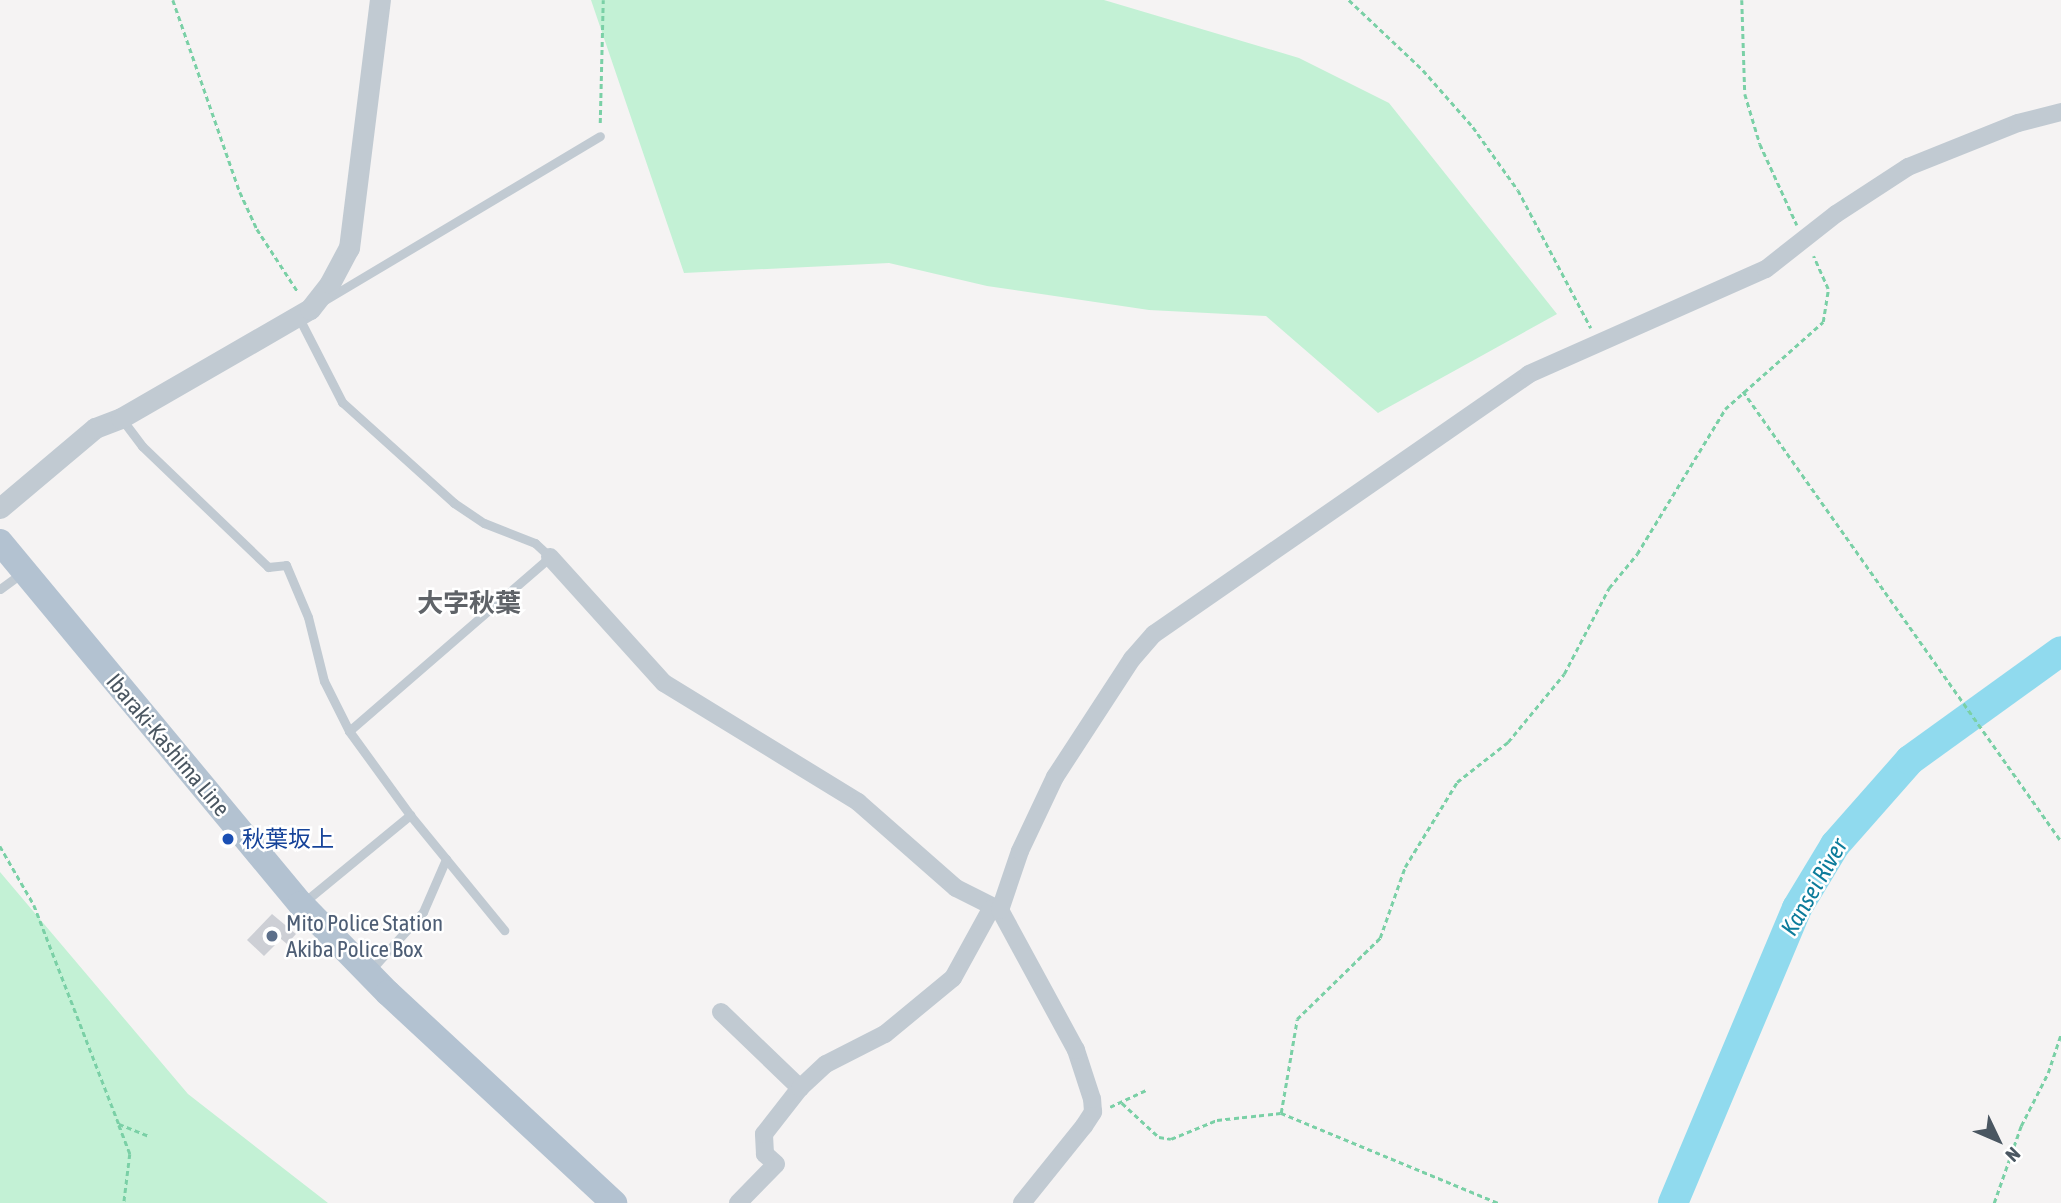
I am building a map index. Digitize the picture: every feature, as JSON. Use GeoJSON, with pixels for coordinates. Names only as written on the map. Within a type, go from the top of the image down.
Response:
{"type":"FeatureCollection","features":[{"type":"Feature","properties":{"kind":"main road","name":"Ibaraki-Kashima Line"},"geometry":{"type":"LineString","coordinates":[[0,542],[301,904],[368,973],[614,1203]]}},
{"type":"Feature","properties":{"kind":"street"},"geometry":{"type":"LineString","coordinates":[[0,508],[95,428],[121,418],[304,313],[349,248],[380,0]]}},
{"type":"Feature","properties":{"kind":"street"},"geometry":{"type":"LineString","coordinates":[[738,1203],[776,1164],[765,1154],[764,1134],[800,1088],[826,1064],[885,1034],[953,978],[996,910],[1055,777],[1132,659],[1154,634],[1272,556],[1504,390],[1598,340],[1766,269],[1805,242],[1836,214],[1908,167],[2018,123],[2061,112]]}},
{"type":"Feature","properties":{"kind":"street"},"geometry":{"type":"LineString","coordinates":[[550,557],[664,683],[858,802],[929,867],[996,910],[1076,1050],[1093,1112],[1058,1162],[1023,1203]]}},
{"type":"Feature","properties":{"kind":"street"},"geometry":{"type":"LineString","coordinates":[[721,1013],[800,1088]]}},
{"type":"Feature","properties":{"kind":"lane"},"geometry":{"type":"LineString","coordinates":[[349,731],[550,557],[535,543],[484,523],[454,503],[342,402],[304,313],[600,136]]}},
{"type":"Feature","properties":{"kind":"lane"},"geometry":{"type":"LineString","coordinates":[[121,418],[142,446],[268,567],[286,565],[309,617],[324,681],[349,731],[410,815],[504,930]]}},
{"type":"Feature","properties":{"kind":"lane"},"geometry":{"type":"LineString","coordinates":[[0,589],[24,570]]}},
{"type":"Feature","properties":{"kind":"lane"},"geometry":{"type":"LineString","coordinates":[[301,904],[410,815]]}},
{"type":"Feature","properties":{"kind":"lane"},"geometry":{"type":"LineString","coordinates":[[368,973],[424,912],[446,859]]}},
{"type":"Feature","properties":{"kind":"path"},"geometry":{"type":"LineString","coordinates":[[173,0],[240,192],[257,229],[304,313]]}},
{"type":"Feature","properties":{"kind":"path"},"geometry":{"type":"LineString","coordinates":[[600,136],[603,0]]}},
{"type":"Feature","properties":{"kind":"path"},"geometry":{"type":"LineString","coordinates":[[1349,0],[1423,70],[1494,156],[1529,210],[1598,340]]}},
{"type":"Feature","properties":{"kind":"path"},"geometry":{"type":"LineString","coordinates":[[1281,1113],[1297,1019],[1380,938],[1405,867],[1457,782],[1508,742],[1564,674],[1609,588],[1637,554],[1725,409],[1743,390],[1809,338],[1823,322],[1828,289],[1822,270],[1805,242],[1760,144],[1745,94],[1742,0]]}},
{"type":"Feature","properties":{"kind":"path"},"geometry":{"type":"LineString","coordinates":[[1743,390],[1956,696],[2061,841]]}},
{"type":"Feature","properties":{"kind":"path"},"geometry":{"type":"LineString","coordinates":[[0,846],[34,905],[130,1154],[124,1203]]}},
{"type":"Feature","properties":{"kind":"path"},"geometry":{"type":"LineString","coordinates":[[1994,1203],[2021,1126],[2048,1073],[2061,1034]]}},
{"type":"Feature","properties":{"kind":"path"},"geometry":{"type":"LineString","coordinates":[[1093,1112],[1122,1103],[1148,1089]]}},
{"type":"Feature","properties":{"kind":"path"},"geometry":{"type":"LineString","coordinates":[[1122,1103],[1159,1137],[1171,1139],[1217,1120],[1281,1113],[1498,1203]]}},
{"type":"Feature","properties":{"kind":"path"},"geometry":{"type":"LineString","coordinates":[[119,1124],[149,1136]]}},
{"type":"Feature","properties":{"kind":"green space"},"geometry":{"type":"Polygon","coordinates":[[[591,0],[1104,0],[1299,58],[1389,103],[1557,314],[1378,413],[1266,316],[1149,310],[987,286],[889,263],[684,273],[591,0]]]}},
{"type":"Feature","properties":{"kind":"green space"},"geometry":{"type":"Polygon","coordinates":[[[0,872],[188,1094],[328,1203],[0,1203],[0,872]]]}},
{"type":"Feature","properties":{"kind":"building","name":"Mito Police Station Akiba Police Box"},"geometry":{"type":"Polygon","coordinates":[[[272,914],[296,934],[287,944],[281,939],[264,956],[247,940],[272,914]]]}},
{"type":"Feature","properties":{"kind":"waterway","name":"Kansei River"},"geometry":{"type":"LineString","coordinates":[[1673,1203],[1797,908],[1835,845],[1910,760],[2061,651]]}},
{"type":"Feature","properties":{"kind":"place","name":"秋葉坂上"},"geometry":{"type":"Point","coordinates":[228,839]}},
{"type":"Feature","properties":{"kind":"place","name":"Mito Police Station Akiba Police Box"},"geometry":{"type":"Point","coordinates":[272,936]}},
{"type":"Feature","properties":{"kind":"district","name":"大字秋葉"},"geometry":{"type":"Point","coordinates":[469,604]}}]}
